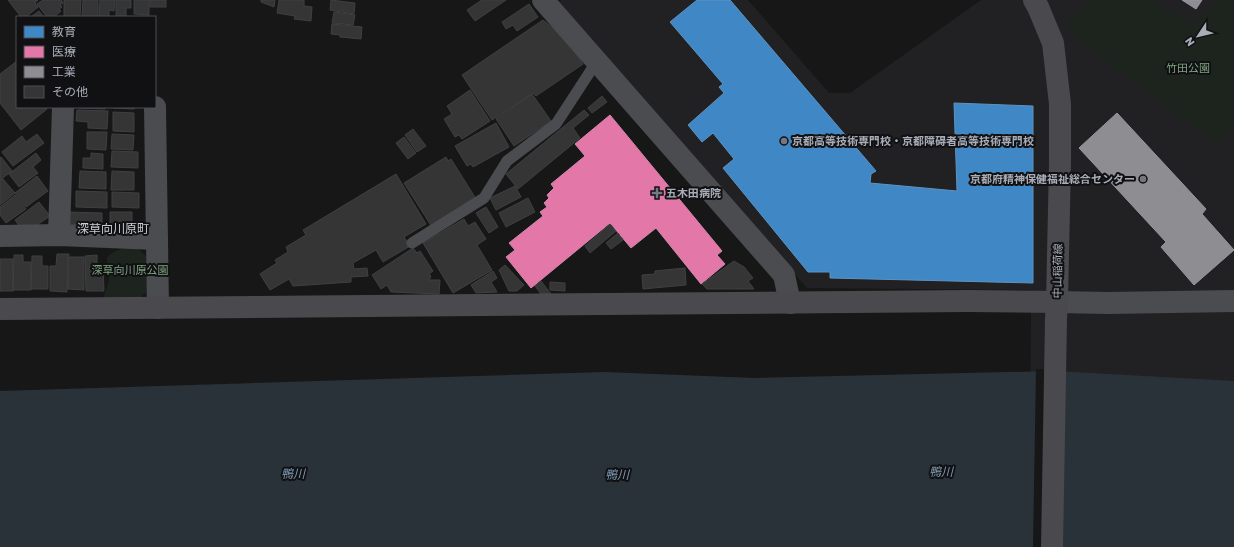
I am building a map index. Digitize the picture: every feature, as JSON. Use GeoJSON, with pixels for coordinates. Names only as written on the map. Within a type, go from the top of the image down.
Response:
{"type":"FeatureCollection","features":[{"type":"Feature","properties":{"kind":"street"},"geometry":{"type":"LineString","coordinates":[[543,0],[784,275],[790,303]]}},
{"type":"Feature","properties":{"kind":"street","name":"中山稲荷線"},"geometry":{"type":"LineString","coordinates":[[1034,0],[1053,43],[1060,104],[1052,547]]}},
{"type":"Feature","properties":{"kind":"street"},"geometry":{"type":"LineString","coordinates":[[59,235],[63,108]]}},
{"type":"Feature","properties":{"kind":"street"},"geometry":{"type":"LineString","coordinates":[[155,108],[158,308]]}},
{"type":"Feature","properties":{"kind":"street"},"geometry":{"type":"LineString","coordinates":[[0,236],[59,235],[157,240]]}},
{"type":"Feature","properties":{"kind":"street"},"geometry":{"type":"LineString","coordinates":[[0,309],[968,301],[1056,311],[1108,304],[1234,301]]}},
{"type":"Feature","properties":{"kind":"lane"},"geometry":{"type":"LineString","coordinates":[[412,243],[484,198],[507,161],[556,124],[597,61]]}},
{"type":"Feature","properties":{"kind":"shaded area"},"geometry":{"type":"Polygon","coordinates":[[[561,0],[748,0],[829,93],[850,93],[981,0],[1234,0],[1234,547],[1029,547],[1030,290],[807,288],[558,2],[561,0]]]}},
{"type":"Feature","properties":{"kind":"green space","name":"竹田公園"},"geometry":{"type":"Polygon","coordinates":[[[1092,0],[1151,0],[1195,24],[1218,0],[1234,0],[1234,130],[1214,142],[1099,56],[1064,26],[1092,0]]]}},
{"type":"Feature","properties":{"kind":"green space","name":"深草向川原公園"},"geometry":{"type":"Polygon","coordinates":[[[123,248],[138,249],[151,260],[150,293],[144,294],[137,301],[104,297],[109,280],[107,259],[110,254],[123,248]]]}},
{"type":"Feature","properties":{"kind":"water","name":"鴨川"},"geometry":{"type":"Polygon","coordinates":[[[1055,371],[1234,381],[1234,547],[0,547],[0,391],[604,372],[755,378],[1055,371]]]}},
{"type":"Feature","properties":{"kind":"pier"},"geometry":{"type":"Polygon","coordinates":[[[1036,369],[1055,369],[1063,547],[1033,547],[1036,369]]]}},
{"type":"Feature","properties":{"kind":"building: 教育","name":"京都高等技術専門校・京都障碍者高等技術専門校"},"geometry":{"type":"Polygon","coordinates":[[[697,0],[730,0],[876,171],[871,174],[870,183],[957,191],[954,103],[1033,106],[1033,283],[830,278],[830,272],[808,272],[723,168],[734,159],[713,133],[702,142],[688,125],[724,93],[719,87],[723,84],[670,22],[697,0]]]}},
{"type":"Feature","properties":{"kind":"building: 医療","name":"五木田病院"},"geometry":{"type":"Polygon","coordinates":[[[610,115],[722,251],[717,255],[725,264],[701,284],[656,228],[631,248],[610,223],[531,288],[506,257],[515,250],[509,243],[543,216],[540,212],[547,207],[544,203],[549,198],[547,195],[554,188],[551,184],[585,156],[575,144],[610,115]]]}},
{"type":"Feature","properties":{"kind":"building: 工業"},"geometry":{"type":"Polygon","coordinates":[[[1182,0],[1202,0],[1196,9],[1182,0]]]}},
{"type":"Feature","properties":{"kind":"building: 工業","name":"京都府精神保健福祉総合センター"},"geometry":{"type":"Polygon","coordinates":[[[1117,113],[1206,209],[1202,214],[1234,250],[1194,285],[1161,247],[1166,242],[1079,148],[1117,113]]]}},
{"type":"Feature","properties":{"kind":"building: その他"},"geometry":{"type":"Polygon","coordinates":[[[8,0],[38,0],[35,3],[38,7],[27,16],[20,16],[8,0]]]}},
{"type":"Feature","properties":{"kind":"building: その他"},"geometry":{"type":"Polygon","coordinates":[[[43,0],[61,0],[63,3],[60,5],[62,7],[59,9],[61,11],[55,16],[46,16],[37,4],[43,0]]]}},
{"type":"Feature","properties":{"kind":"building: その他"},"geometry":{"type":"Polygon","coordinates":[[[64,0],[81,0],[80,16],[64,16],[64,0]]]}},
{"type":"Feature","properties":{"kind":"building: その他"},"geometry":{"type":"Polygon","coordinates":[[[83,0],[98,0],[98,16],[82,16],[83,0]]]}},
{"type":"Feature","properties":{"kind":"building: その他"},"geometry":{"type":"Polygon","coordinates":[[[100,0],[115,0],[114,11],[109,10],[109,16],[99,16],[100,0]]]}},
{"type":"Feature","properties":{"kind":"building: その他"},"geometry":{"type":"Polygon","coordinates":[[[116,0],[131,0],[131,8],[126,8],[126,16],[116,16],[116,0]]]}},
{"type":"Feature","properties":{"kind":"building: その他"},"geometry":{"type":"Polygon","coordinates":[[[134,0],[149,0],[149,15],[134,14],[134,0]]]}},
{"type":"Feature","properties":{"kind":"building: その他"},"geometry":{"type":"Polygon","coordinates":[[[150,0],[166,0],[166,7],[150,7],[150,0]]]}},
{"type":"Feature","properties":{"kind":"building: その他"},"geometry":{"type":"Polygon","coordinates":[[[261,0],[275,0],[274,7],[261,2],[261,0]]]}},
{"type":"Feature","properties":{"kind":"building: その他"},"geometry":{"type":"Polygon","coordinates":[[[279,0],[304,0],[304,6],[312,7],[311,21],[294,19],[295,16],[277,13],[279,0]]]}},
{"type":"Feature","properties":{"kind":"building: その他"},"geometry":{"type":"Polygon","coordinates":[[[331,0],[355,3],[354,14],[330,10],[331,0]]]}},
{"type":"Feature","properties":{"kind":"building: その他"},"geometry":{"type":"Polygon","coordinates":[[[482,0],[506,0],[475,21],[467,10],[482,0]]]}},
{"type":"Feature","properties":{"kind":"building: その他"},"geometry":{"type":"Polygon","coordinates":[[[529,4],[538,17],[517,31],[513,25],[506,29],[502,22],[529,4]]]}},
{"type":"Feature","properties":{"kind":"building: その他"},"geometry":{"type":"Polygon","coordinates":[[[39,11],[43,16],[32,16],[39,11]]]}},
{"type":"Feature","properties":{"kind":"building: その他"},"geometry":{"type":"Polygon","coordinates":[[[334,12],[355,15],[353,25],[332,23],[334,12]]]}},
{"type":"Feature","properties":{"kind":"building: その他"},"geometry":{"type":"Polygon","coordinates":[[[543,20],[566,39],[583,64],[536,96],[533,93],[492,120],[462,75],[543,20]]]}},
{"type":"Feature","properties":{"kind":"building: その他"},"geometry":{"type":"Polygon","coordinates":[[[332,24],[362,27],[361,39],[340,37],[340,35],[331,34],[332,24]]]}},
{"type":"Feature","properties":{"kind":"building: その他"},"geometry":{"type":"Polygon","coordinates":[[[16,62],[16,108],[47,109],[21,130],[0,103],[0,74],[16,62]]]}},
{"type":"Feature","properties":{"kind":"building: その他"},"geometry":{"type":"Polygon","coordinates":[[[470,90],[490,121],[462,139],[459,135],[455,137],[444,119],[452,114],[447,106],[470,90]]]}},
{"type":"Feature","properties":{"kind":"building: その他"},"geometry":{"type":"Polygon","coordinates":[[[532,94],[551,121],[514,146],[496,119],[532,94]]]}},
{"type":"Feature","properties":{"kind":"building: その他"},"geometry":{"type":"Polygon","coordinates":[[[602,96],[607,102],[592,113],[588,108],[602,96]]]}},
{"type":"Feature","properties":{"kind":"building: その他"},"geometry":{"type":"Polygon","coordinates":[[[79,108],[105,108],[105,109],[79,108]]]}},
{"type":"Feature","properties":{"kind":"building: その他"},"geometry":{"type":"Polygon","coordinates":[[[113,108],[134,108],[134,109],[113,108]]]}},
{"type":"Feature","properties":{"kind":"building: その他"},"geometry":{"type":"Polygon","coordinates":[[[77,110],[108,111],[107,129],[88,128],[88,122],[76,121],[77,110]]]}},
{"type":"Feature","properties":{"kind":"building: その他"},"geometry":{"type":"Polygon","coordinates":[[[584,110],[589,115],[573,128],[580,138],[518,189],[506,174],[584,110]]]}},
{"type":"Feature","properties":{"kind":"building: その他"},"geometry":{"type":"Polygon","coordinates":[[[113,112],[134,113],[134,132],[113,131],[113,112]]]}},
{"type":"Feature","properties":{"kind":"building: その他"},"geometry":{"type":"Polygon","coordinates":[[[496,123],[509,147],[473,167],[471,164],[467,166],[455,146],[496,123]]]}},
{"type":"Feature","properties":{"kind":"building: その他"},"geometry":{"type":"Polygon","coordinates":[[[413,129],[426,146],[417,152],[405,135],[413,129]]]}},
{"type":"Feature","properties":{"kind":"building: その他"},"geometry":{"type":"Polygon","coordinates":[[[87,132],[107,132],[106,150],[87,149],[87,132]]]}},
{"type":"Feature","properties":{"kind":"building: その他"},"geometry":{"type":"Polygon","coordinates":[[[37,134],[44,143],[13,166],[2,152],[22,136],[26,142],[37,134]]]}},
{"type":"Feature","properties":{"kind":"building: その他"},"geometry":{"type":"Polygon","coordinates":[[[112,134],[134,135],[133,150],[111,149],[112,134]]]}},
{"type":"Feature","properties":{"kind":"building: その他"},"geometry":{"type":"Polygon","coordinates":[[[404,137],[416,153],[408,159],[396,143],[404,137]]]}},
{"type":"Feature","properties":{"kind":"building: その他"},"geometry":{"type":"Polygon","coordinates":[[[112,151],[138,152],[138,168],[111,167],[112,151]]]}},
{"type":"Feature","properties":{"kind":"building: その他"},"geometry":{"type":"Polygon","coordinates":[[[36,153],[41,160],[33,167],[38,173],[19,187],[9,174],[36,153]]]}},
{"type":"Feature","properties":{"kind":"building: その他"},"geometry":{"type":"Polygon","coordinates":[[[91,153],[103,154],[103,169],[83,168],[83,158],[91,158],[91,153]]]}},
{"type":"Feature","properties":{"kind":"building: その他"},"geometry":{"type":"Polygon","coordinates":[[[1,157],[12,171],[0,180],[0,158],[1,157]]]}},
{"type":"Feature","properties":{"kind":"building: その他"},"geometry":{"type":"Polygon","coordinates":[[[446,157],[448,161],[451,159],[476,199],[432,227],[404,183],[446,157]]]}},
{"type":"Feature","properties":{"kind":"building: その他"},"geometry":{"type":"Polygon","coordinates":[[[80,171],[106,172],[106,189],[79,188],[80,171]]]}},
{"type":"Feature","properties":{"kind":"building: その他"},"geometry":{"type":"Polygon","coordinates":[[[112,171],[134,172],[134,190],[111,190],[112,171]]]}},
{"type":"Feature","properties":{"kind":"building: その他"},"geometry":{"type":"Polygon","coordinates":[[[396,174],[426,224],[404,237],[410,246],[383,262],[376,250],[353,263],[354,269],[367,268],[368,276],[351,277],[351,282],[293,286],[289,279],[270,290],[260,274],[277,263],[275,260],[288,252],[286,247],[306,235],[303,230],[396,174]]]}},
{"type":"Feature","properties":{"kind":"building: その他"},"geometry":{"type":"Polygon","coordinates":[[[37,176],[48,191],[26,207],[15,193],[37,176]]]}},
{"type":"Feature","properties":{"kind":"building: その他"},"geometry":{"type":"Polygon","coordinates":[[[3,179],[15,193],[0,205],[0,181],[3,179]]]}},
{"type":"Feature","properties":{"kind":"building: その他"},"geometry":{"type":"Polygon","coordinates":[[[515,186],[521,197],[496,210],[490,198],[515,186]]]}},
{"type":"Feature","properties":{"kind":"building: その他"},"geometry":{"type":"Polygon","coordinates":[[[76,191],[107,192],[107,208],[76,207],[76,191]]]}},
{"type":"Feature","properties":{"kind":"building: その他"},"geometry":{"type":"Polygon","coordinates":[[[112,192],[139,193],[139,208],[112,207],[112,192]]]}},
{"type":"Feature","properties":{"kind":"building: その他"},"geometry":{"type":"Polygon","coordinates":[[[15,195],[26,209],[6,223],[0,215],[0,207],[15,195]]]}},
{"type":"Feature","properties":{"kind":"building: その他"},"geometry":{"type":"Polygon","coordinates":[[[528,198],[535,212],[506,227],[499,213],[528,198]]]}},
{"type":"Feature","properties":{"kind":"building: その他"},"geometry":{"type":"Polygon","coordinates":[[[39,202],[50,216],[30,230],[22,230],[15,220],[39,202]]]}},
{"type":"Feature","properties":{"kind":"building: その他"},"geometry":{"type":"Polygon","coordinates":[[[486,207],[498,227],[489,233],[476,213],[486,207]]]}},
{"type":"Feature","properties":{"kind":"building: その他"},"geometry":{"type":"Polygon","coordinates":[[[68,212],[102,213],[102,230],[68,229],[68,212]]]}},
{"type":"Feature","properties":{"kind":"building: その他"},"geometry":{"type":"Polygon","coordinates":[[[110,212],[132,212],[132,226],[126,225],[126,231],[110,230],[110,212]]]}},
{"type":"Feature","properties":{"kind":"building: その他"},"geometry":{"type":"Polygon","coordinates":[[[464,219],[468,226],[475,222],[486,239],[477,245],[492,270],[453,293],[423,243],[464,219]]]}},
{"type":"Feature","properties":{"kind":"building: その他"},"geometry":{"type":"Polygon","coordinates":[[[610,224],[616,231],[590,253],[585,246],[610,224]]]}},
{"type":"Feature","properties":{"kind":"building: その他"},"geometry":{"type":"Polygon","coordinates":[[[618,233],[623,240],[611,249],[606,243],[618,233]]]}},
{"type":"Feature","properties":{"kind":"building: その他"},"geometry":{"type":"Polygon","coordinates":[[[413,248],[417,253],[420,251],[433,271],[429,274],[431,276],[429,280],[440,280],[439,294],[391,292],[387,285],[381,289],[372,275],[413,248]]]}},
{"type":"Feature","properties":{"kind":"building: その他"},"geometry":{"type":"Polygon","coordinates":[[[57,254],[69,254],[67,292],[50,291],[50,266],[56,266],[57,254]]]}},
{"type":"Feature","properties":{"kind":"building: その他"},"geometry":{"type":"Polygon","coordinates":[[[14,255],[23,255],[23,262],[31,262],[31,290],[13,290],[14,255]]]}},
{"type":"Feature","properties":{"kind":"building: その他"},"geometry":{"type":"Polygon","coordinates":[[[97,255],[97,265],[103,264],[104,291],[86,291],[85,256],[97,255]]]}},
{"type":"Feature","properties":{"kind":"building: その他"},"geometry":{"type":"Polygon","coordinates":[[[32,256],[42,256],[42,266],[48,266],[48,289],[31,289],[32,256]]]}},
{"type":"Feature","properties":{"kind":"building: その他"},"geometry":{"type":"Polygon","coordinates":[[[68,257],[84,257],[84,290],[68,289],[68,257]]]}},
{"type":"Feature","properties":{"kind":"building: その他"},"geometry":{"type":"Polygon","coordinates":[[[0,259],[13,259],[13,291],[0,291],[0,259]]]}},
{"type":"Feature","properties":{"kind":"building: その他"},"geometry":{"type":"Polygon","coordinates":[[[734,261],[744,267],[753,278],[748,281],[754,289],[707,289],[702,284],[734,261]]]}},
{"type":"Feature","properties":{"kind":"building: その他"},"geometry":{"type":"Polygon","coordinates":[[[505,265],[524,285],[517,291],[509,291],[499,270],[505,265]]]}},
{"type":"Feature","properties":{"kind":"building: その他"},"geometry":{"type":"Polygon","coordinates":[[[685,268],[686,285],[643,289],[642,275],[655,274],[655,271],[685,268]]]}},
{"type":"Feature","properties":{"kind":"building: その他"},"geometry":{"type":"Polygon","coordinates":[[[493,271],[497,278],[491,282],[497,292],[476,293],[471,285],[493,271]]]}},
{"type":"Feature","properties":{"kind":"building: その他"},"geometry":{"type":"Polygon","coordinates":[[[541,281],[551,294],[541,294],[535,286],[541,281]]]}},
{"type":"Feature","properties":{"kind":"building: その他"},"geometry":{"type":"Polygon","coordinates":[[[550,282],[565,283],[565,291],[550,290],[550,282]]]}},
{"type":"Feature","properties":{"kind":"place","name":"京都高等技術専門校・京都障碍者高等技術専門校"},"geometry":{"type":"Point","coordinates":[784,141]}},
{"type":"Feature","properties":{"kind":"place","name":"京都府精神保健福祉総合センター"},"geometry":{"type":"Point","coordinates":[1143,179]}},
{"type":"Feature","properties":{"kind":"place","name":"五木田病院"},"geometry":{"type":"Point","coordinates":[657,193]}},
{"type":"Feature","properties":{"kind":"district","name":"深草向川原町"},"geometry":{"type":"Point","coordinates":[113,229]}}]}
